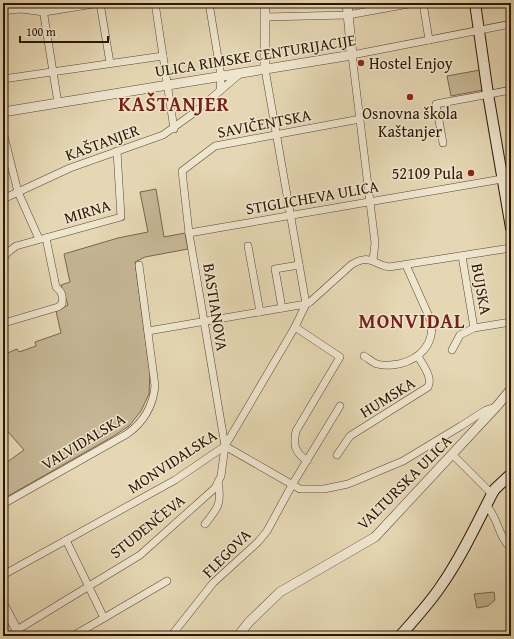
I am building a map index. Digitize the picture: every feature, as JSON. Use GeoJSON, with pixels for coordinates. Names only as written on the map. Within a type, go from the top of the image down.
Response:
{"type":"FeatureCollection","features":[{"type":"Feature","properties":{"kind":"main road"},"geometry":{"type":"LineString","coordinates":[[475,3],[488,94],[507,179],[511,228]]}},
{"type":"Feature","properties":{"kind":"main road"},"geometry":{"type":"LineString","coordinates":[[400,636],[420,615],[442,586],[495,488],[511,474]]}},
{"type":"Feature","properties":{"kind":"street"},"geometry":{"type":"LineString","coordinates":[[42,3],[58,102]]}},
{"type":"Feature","properties":{"kind":"street"},"geometry":{"type":"LineString","coordinates":[[4,11],[33,9],[44,12],[100,3],[110,64]]}},
{"type":"Feature","properties":{"kind":"street"},"geometry":{"type":"LineString","coordinates":[[155,3],[174,129]]}},
{"type":"Feature","properties":{"kind":"street"},"geometry":{"type":"LineString","coordinates":[[209,3],[221,76],[220,91]]}},
{"type":"Feature","properties":{"kind":"street"},"geometry":{"type":"LineString","coordinates":[[148,331],[306,304],[265,69],[265,3]]}},
{"type":"Feature","properties":{"kind":"street"},"geometry":{"type":"LineString","coordinates":[[347,3],[375,243],[373,260],[381,265],[389,267],[511,248]]}},
{"type":"Feature","properties":{"kind":"street"},"geometry":{"type":"LineString","coordinates":[[265,17],[348,15],[414,3]]}},
{"type":"Feature","properties":{"kind":"street"},"geometry":{"type":"LineString","coordinates":[[422,3],[429,40]]}},
{"type":"Feature","properties":{"kind":"street","name":"ULICA RIMSKE CENTURIJACIJE"},"geometry":{"type":"LineString","coordinates":[[3,112],[352,55],[511,24]]}},
{"type":"Feature","properties":{"kind":"street"},"geometry":{"type":"LineString","coordinates":[[3,79],[163,56]]}},
{"type":"Feature","properties":{"kind":"street","name":"KAŠTANJER"},"geometry":{"type":"LineString","coordinates":[[3,199],[70,168],[162,136],[174,129],[241,73]]}},
{"type":"Feature","properties":{"kind":"street"},"geometry":{"type":"LineString","coordinates":[[444,143],[436,104],[511,90]]}},
{"type":"Feature","properties":{"kind":"street","name":"SAVIČENTSKA"},"geometry":{"type":"LineString","coordinates":[[182,171],[215,146],[360,119]]}},
{"type":"Feature","properties":{"kind":"street"},"geometry":{"type":"LineString","coordinates":[[3,132],[18,192],[43,239]]}},
{"type":"Feature","properties":{"kind":"street","name":"MIRNA"},"geometry":{"type":"LineString","coordinates":[[3,260],[7,253],[16,246],[121,217],[117,151]]}},
{"type":"Feature","properties":{"kind":"street","name":"BASTIANOVA"},"geometry":{"type":"LineString","coordinates":[[182,171],[204,321],[226,446]]}},
{"type":"Feature","properties":{"kind":"street","name":"STIGLICHEVA ULICA"},"geometry":{"type":"LineString","coordinates":[[190,233],[507,179]]}},
{"type":"Feature","properties":{"kind":"street","name":"MIRNA"},"geometry":{"type":"LineString","coordinates":[[4,323],[58,307],[62,304],[63,296],[61,291],[56,287],[43,239]]}},
{"type":"Feature","properties":{"kind":"street"},"geometry":{"type":"LineString","coordinates":[[248,246],[260,312]]}},
{"type":"Feature","properties":{"kind":"street","name":"BUJSKA"},"geometry":{"type":"LineString","coordinates":[[462,256],[474,328]]}},
{"type":"Feature","properties":{"kind":"street","name":"MONVIDALSKA"},"geometry":{"type":"LineString","coordinates":[[3,575],[175,480],[226,446],[295,327],[306,304],[355,263],[365,260],[373,260]]}},
{"type":"Feature","properties":{"kind":"street","name":"VALVIDALSKA"},"geometry":{"type":"LineString","coordinates":[[3,504],[127,434],[144,419],[154,397],[155,386],[139,265]]}},
{"type":"Feature","properties":{"kind":"street"},"geometry":{"type":"LineString","coordinates":[[282,308],[275,269],[299,265]]}},
{"type":"Feature","properties":{"kind":"street","name":"HUMSKA"},"geometry":{"type":"LineString","coordinates":[[364,356],[378,364],[393,365],[407,362],[418,356],[429,344],[432,329],[428,312],[406,265]]}},
{"type":"Feature","properties":{"kind":"street"},"geometry":{"type":"LineString","coordinates":[[452,350],[460,336],[474,328],[511,322]]}},
{"type":"Feature","properties":{"kind":"street"},"geometry":{"type":"LineString","coordinates":[[295,327],[340,357],[296,431],[294,443],[299,455],[307,461]]}},
{"type":"Feature","properties":{"kind":"street","name":"HUMSKA"},"geometry":{"type":"LineString","coordinates":[[337,454],[350,436],[428,387],[431,382],[430,376],[418,356]]}},
{"type":"Feature","properties":{"kind":"street","name":"VALTURSKA ULICA"},"geometry":{"type":"LineString","coordinates":[[238,636],[280,592],[375,537],[497,406],[510,394]]}},
{"type":"Feature","properties":{"kind":"street","name":"FLEGOVA"},"geometry":{"type":"LineString","coordinates":[[171,636],[214,583],[258,542],[267,530],[292,485],[340,406]]}},
{"type":"Feature","properties":{"kind":"street"},"geometry":{"type":"LineString","coordinates":[[226,446],[300,489],[324,489],[348,484],[403,461],[486,410],[497,406]]}},
{"type":"Feature","properties":{"kind":"street","name":"STUDENČEVA"},"geometry":{"type":"LineString","coordinates":[[18,633],[140,555],[216,488],[221,476],[226,446]]}},
{"type":"Feature","properties":{"kind":"street"},"geometry":{"type":"LineString","coordinates":[[452,454],[492,494]]}},
{"type":"Feature","properties":{"kind":"street","name":"STUDENČEVA"},"geometry":{"type":"LineString","coordinates":[[205,524],[218,508],[220,494],[218,482]]}},
{"type":"Feature","properties":{"kind":"street"},"geometry":{"type":"LineString","coordinates":[[486,505],[494,515],[505,542],[511,548]]}},
{"type":"Feature","properties":{"kind":"street"},"geometry":{"type":"LineString","coordinates":[[66,540],[104,618]]}},
{"type":"Feature","properties":{"kind":"street"},"geometry":{"type":"LineString","coordinates":[[76,634],[167,581]]}},
{"type":"Feature","properties":{"kind":"street"},"geometry":{"type":"LineString","coordinates":[[3,604],[18,633]]}},
{"type":"Feature","properties":{"kind":"shaded area"},"geometry":{"type":"Polygon","coordinates":[[[480,70],[483,90],[451,96],[447,76],[480,70]]]}},
{"type":"Feature","properties":{"kind":"shaded area"},"geometry":{"type":"Polygon","coordinates":[[[156,189],[164,237],[185,233],[188,249],[145,257],[135,262],[150,373],[149,394],[141,411],[129,426],[112,437],[3,499],[3,465],[24,450],[3,426],[3,355],[17,349],[19,352],[36,346],[35,342],[61,333],[56,311],[68,305],[61,285],[70,282],[64,254],[118,238],[148,232],[140,192],[156,189]]]}},
{"type":"Feature","properties":{"kind":"shaded area"},"geometry":{"type":"Polygon","coordinates":[[[494,592],[495,600],[488,606],[477,608],[474,594],[494,592]]]}},
{"type":"Feature","properties":{"kind":"place","name":"Hostel Enjoy"},"geometry":{"type":"Point","coordinates":[361,63]}},
{"type":"Feature","properties":{"kind":"place","name":"Osnovna škola Kaštanjer"},"geometry":{"type":"Point","coordinates":[410,97]}},
{"type":"Feature","properties":{"kind":"place","name":"52109 Pula"},"geometry":{"type":"Point","coordinates":[471,173]}},
{"type":"Feature","properties":{"kind":"district","name":"KAŠTANJER"},"geometry":{"type":"Point","coordinates":[174,104]}},
{"type":"Feature","properties":{"kind":"district","name":"MONVIDAL"},"geometry":{"type":"Point","coordinates":[412,321]}}]}
